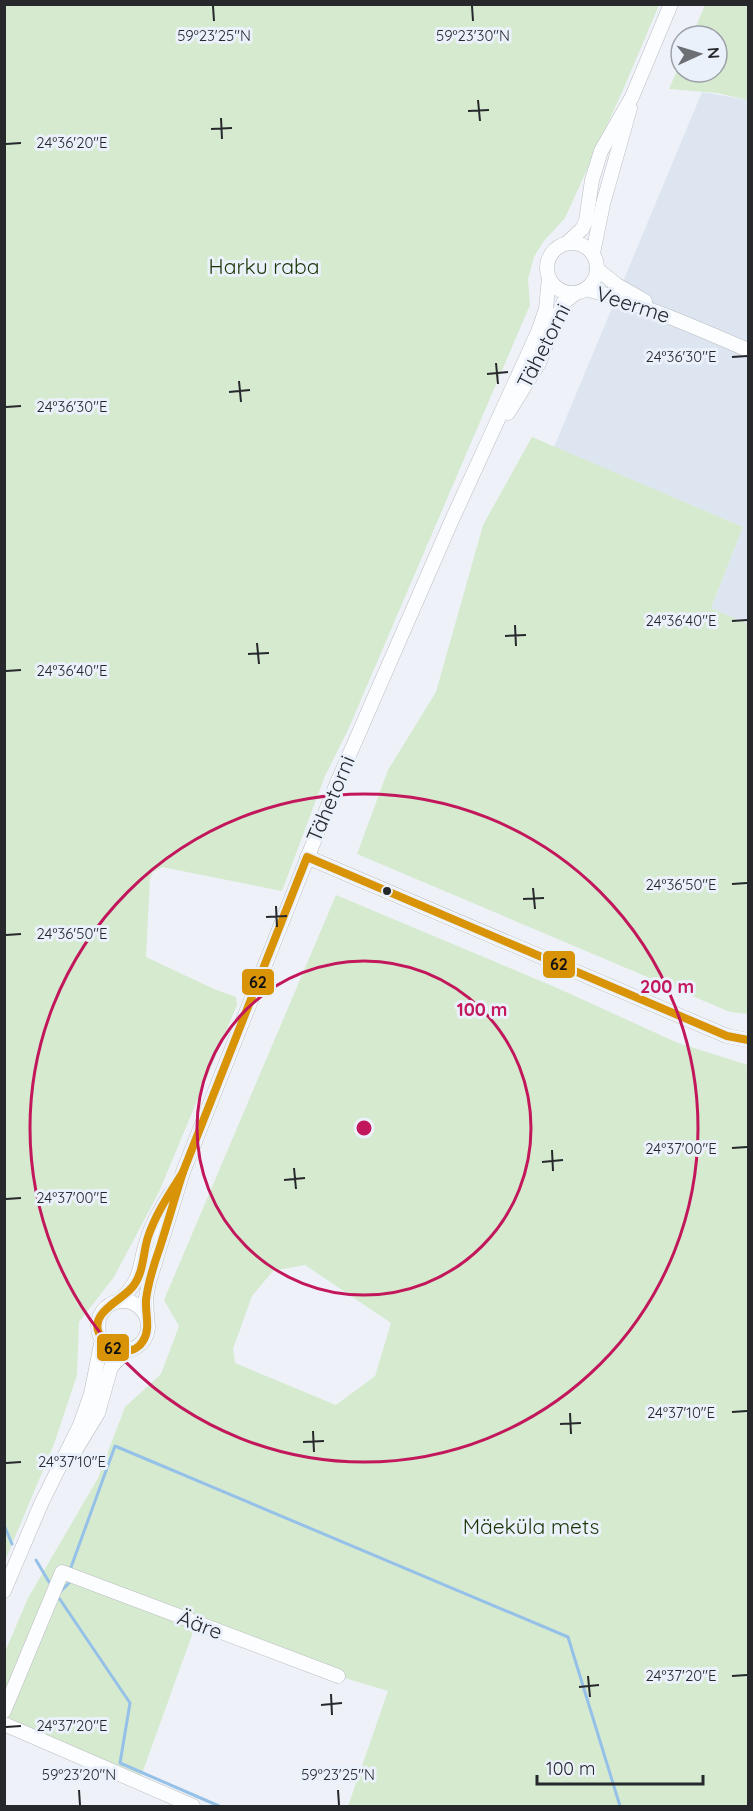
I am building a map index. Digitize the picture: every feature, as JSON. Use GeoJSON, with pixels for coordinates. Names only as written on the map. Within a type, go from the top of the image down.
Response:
{"type":"FeatureCollection","features":[{"type":"Feature","properties":{"kind":"street"},"geometry":{"type":"LineString","coordinates":[[632,97],[601,212],[593,254],[597,269],[593,282],[581,291],[560,290],[549,278],[546,267],[549,256],[582,229],[586,221],[592,180],[601,151],[608,135],[632,97],[671,4]]}},
{"type":"Feature","properties":{"kind":"street"},"geometry":{"type":"LineString","coordinates":[[567,243],[581,244],[593,254]]}},
{"type":"Feature","properties":{"kind":"street","name":"Veerme"},"geometry":{"type":"LineString","coordinates":[[597,269],[617,285],[681,321]]}},
{"type":"Feature","properties":{"kind":"street","name":"Tähetorni"},"geometry":{"type":"LineString","coordinates":[[147,1317],[146,1298],[151,1275],[183,1172],[337,783],[538,332],[546,309],[549,278]]}},
{"type":"Feature","properties":{"kind":"street","name":"Tähetorni"},"geometry":{"type":"LineString","coordinates":[[494,432],[539,363],[563,303],[581,291]]}},
{"type":"Feature","properties":{"kind":"street","name":"Veerme"},"geometry":{"type":"LineString","coordinates":[[581,291],[615,297],[681,321],[748,350]]}},
{"type":"Feature","properties":{"kind":"street"},"geometry":{"type":"LineString","coordinates":[[307,857],[727,1036],[748,1040]]}},
{"type":"Feature","properties":{"kind":"street","name":"Tähetorni"},"geometry":{"type":"LineString","coordinates":[[119,1301],[137,1281],[153,1225],[183,1172]]}},
{"type":"Feature","properties":{"kind":"street"},"geometry":{"type":"LineString","coordinates":[[41,1504],[89,1431],[98,1413],[111,1367],[126,1351],[136,1347],[144,1340],[148,1328],[147,1317],[136,1304],[119,1301],[106,1307],[99,1318],[99,1332],[102,1339],[115,1350],[126,1351]]}},
{"type":"Feature","properties":{"kind":"street"},"geometry":{"type":"LineString","coordinates":[[4,1591],[41,1504],[87,1406],[102,1339]]}},
{"type":"Feature","properties":{"kind":"street","name":"Ääre"},"geometry":{"type":"LineString","coordinates":[[4,1711],[62,1572],[338,1676]]}},
{"type":"Feature","properties":{"kind":"street"},"geometry":{"type":"LineString","coordinates":[[4,1724],[193,1806]]}},
{"type":"Feature","properties":{"kind":"shaded area"},"geometry":{"type":"Polygon","coordinates":[[[702,92],[748,100],[748,624],[711,608],[743,527],[554,447],[702,92]]]}},
{"type":"Feature","properties":{"kind":"green space","name":"Harku raba"},"geometry":{"type":"Polygon","coordinates":[[[5,5],[659,5],[565,218],[543,242],[534,257],[528,279],[530,305],[348,730],[325,776],[282,891],[162,867],[153,872],[150,878],[146,957],[236,997],[237,1005],[159,1192],[114,1277],[79,1322],[77,1375],[54,1444],[5,1561],[5,5]]]}},
{"type":"Feature","properties":{"kind":"green space"},"geometry":{"type":"Polygon","coordinates":[[[705,5],[748,5],[748,100],[717,93],[669,89],[671,84],[729,84],[729,24],[697,24],[705,5]]]}},
{"type":"Feature","properties":{"kind":"green space"},"geometry":{"type":"Polygon","coordinates":[[[532,437],[743,527],[711,608],[748,624],[748,1014],[730,1012],[357,854],[388,770],[436,692],[483,525],[532,437]]]}},
{"type":"Feature","properties":{"kind":"green space","name":"Mäeküla mets"},"geometry":{"type":"Polygon","coordinates":[[[336,895],[555,987],[678,1043],[748,1065],[748,1806],[348,1806],[388,1691],[338,1676],[196,1624],[139,1782],[5,1724],[5,1652],[28,1598],[98,1478],[125,1407],[161,1374],[179,1326],[164,1300],[336,895]],[[305,1265],[273,1271],[252,1296],[233,1349],[235,1363],[336,1405],[375,1376],[391,1323],[305,1265]]]}},
{"type":"Feature","properties":{"kind":"waterway"},"geometry":{"type":"LineString","coordinates":[[70,1570],[115,1446],[568,1637],[620,1806]]}},
{"type":"Feature","properties":{"kind":"waterway"},"geometry":{"type":"LineString","coordinates":[[4,1525],[12,1544]]}},
{"type":"Feature","properties":{"kind":"waterway"},"geometry":{"type":"LineString","coordinates":[[36,1560],[49,1582]]}},
{"type":"Feature","properties":{"kind":"waterway"},"geometry":{"type":"LineString","coordinates":[[69,1583],[57,1595],[130,1703],[120,1763],[219,1806]]}},
{"type":"Feature","properties":{"kind":"transit line","name":"62"},"geometry":{"type":"LineString","coordinates":[[183,1172],[307,857],[727,1036],[748,1040]]}},
{"type":"Feature","properties":{"kind":"transit line","name":"62"},"geometry":{"type":"LineString","coordinates":[[183,1172],[148,1287],[145,1336],[138,1347],[132,1350],[113,1348],[102,1339],[99,1333],[97,1325],[99,1319],[103,1312],[130,1290],[137,1280],[151,1228],[183,1172]]}}]}
